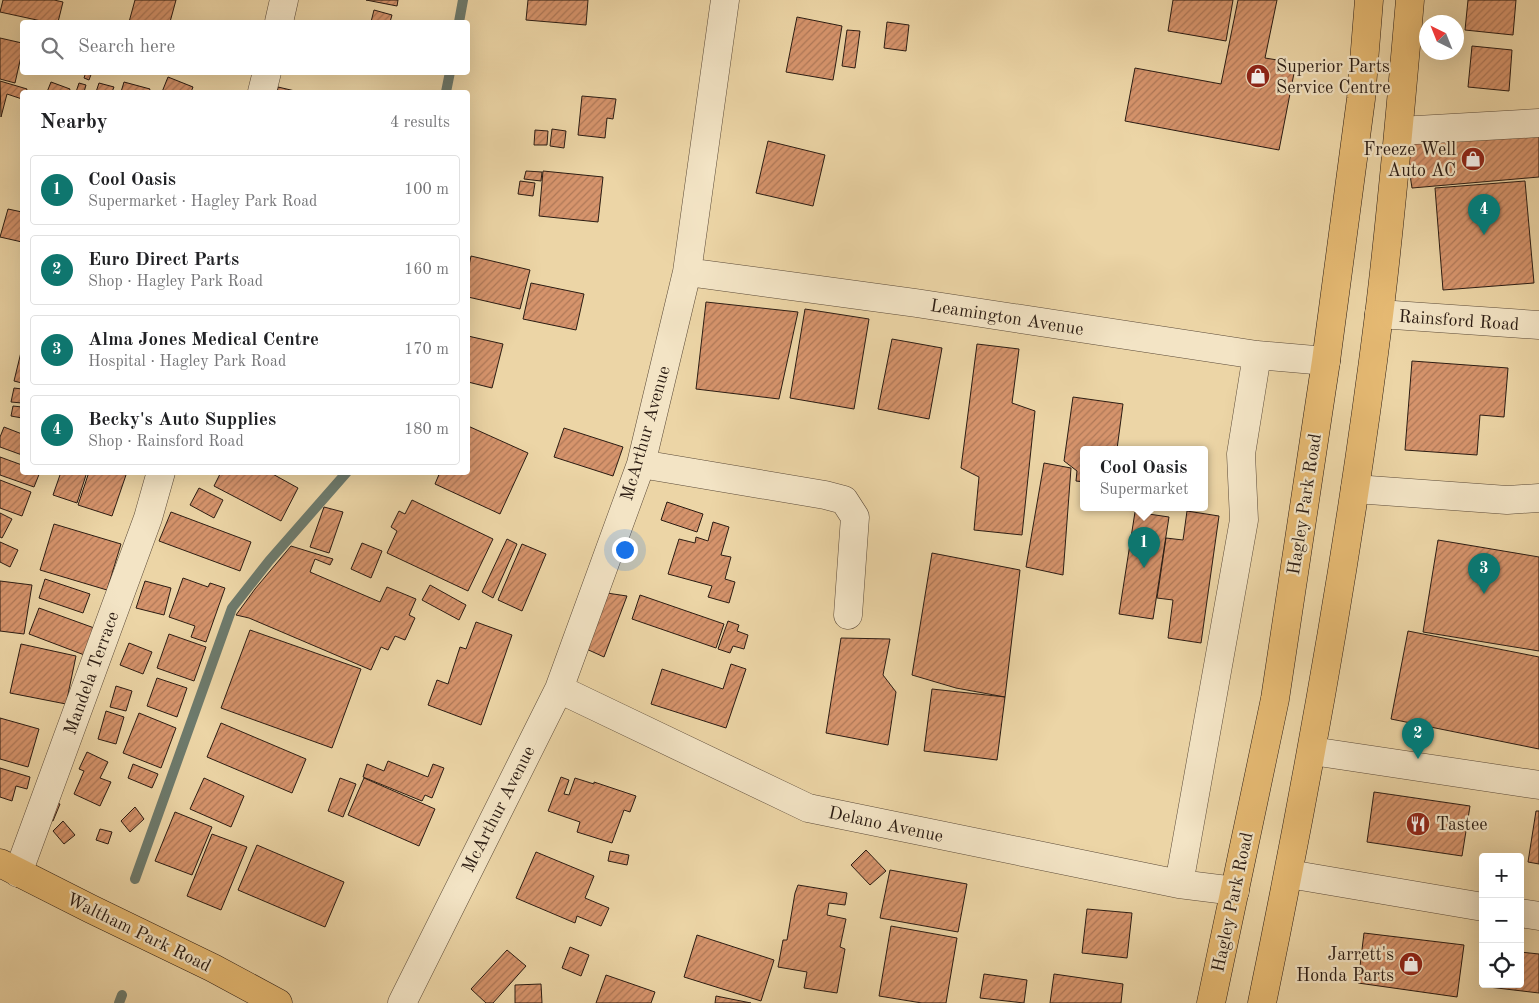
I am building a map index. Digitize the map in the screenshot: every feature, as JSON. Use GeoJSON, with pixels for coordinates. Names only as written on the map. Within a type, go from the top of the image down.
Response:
{"type":"FeatureCollection","features":[{"type":"Feature","properties":{"kind":"main road","name":"Hagley Park Road"},"geometry":{"type":"LineString","coordinates":[[1211,1003],[1275,699],[1326,361],[1361,99],[1369,0]]}},
{"type":"Feature","properties":{"kind":"main road"},"geometry":{"type":"LineString","coordinates":[[1262,1003],[1312,751],[1355,489],[1379,314],[1399,131],[1410,0]]}},
{"type":"Feature","properties":{"kind":"main road","name":"Waltham Park Road"},"geometry":{"type":"LineString","coordinates":[[9,868],[213,968],[278,1003]]}},
{"type":"Feature","properties":{"kind":"street"},"geometry":{"type":"LineString","coordinates":[[279,20],[284,0]]}},
{"type":"Feature","properties":{"kind":"street","name":"McArthur Avenue"},"geometry":{"type":"LineString","coordinates":[[402,1003],[559,689],[641,464],[687,272],[725,0]]}},
{"type":"Feature","properties":{"kind":"street"},"geometry":{"type":"LineString","coordinates":[[262,90],[266,75]]}},
{"type":"Feature","properties":{"kind":"street"},"geometry":{"type":"LineString","coordinates":[[1399,131],[1539,123]]}},
{"type":"Feature","properties":{"kind":"street","name":"Leamington Avenue"},"geometry":{"type":"LineString","coordinates":[[687,272],[916,303],[1256,355],[1326,361]]}},
{"type":"Feature","properties":{"kind":"street","name":"Rainsford Road"},"geometry":{"type":"LineString","coordinates":[[1379,314],[1539,325]]}},
{"type":"Feature","properties":{"kind":"street"},"geometry":{"type":"LineString","coordinates":[[1179,884],[1244,520],[1241,454],[1256,355]]}},
{"type":"Feature","properties":{"kind":"street"},"geometry":{"type":"LineString","coordinates":[[641,464],[825,495],[844,500],[855,517],[848,615]]}},
{"type":"Feature","properties":{"kind":"street","name":"Mandela Terrace"},"geometry":{"type":"LineString","coordinates":[[9,868],[148,518],[160,475]]}},
{"type":"Feature","properties":{"kind":"street"},"geometry":{"type":"LineString","coordinates":[[1355,489],[1507,500],[1539,498]]}},
{"type":"Feature","properties":{"kind":"street","name":"Delano Avenue"},"geometry":{"type":"LineString","coordinates":[[559,689],[808,808],[1179,884],[1235,891]]}},
{"type":"Feature","properties":{"kind":"street"},"geometry":{"type":"LineString","coordinates":[[1312,751],[1539,786]]}},
{"type":"Feature","properties":{"kind":"street"},"geometry":{"type":"LineString","coordinates":[[1289,874],[1479,906]]}},
{"type":"Feature","properties":{"kind":"street"},"geometry":{"type":"LineString","coordinates":[[1524,914],[1539,916]]}},
{"type":"Feature","properties":{"kind":"building"},"geometry":{"type":"Polygon","coordinates":[[[3,0],[54,0],[63,2],[58,20],[37,20],[0,12],[3,0]]]}},
{"type":"Feature","properties":{"kind":"building"},"geometry":{"type":"Polygon","coordinates":[[[135,0],[176,0],[171,20],[130,20],[135,0]]]}},
{"type":"Feature","properties":{"kind":"building"},"geometry":{"type":"Polygon","coordinates":[[[366,0],[398,0],[397,6],[366,0]]]}},
{"type":"Feature","properties":{"kind":"building"},"geometry":{"type":"Polygon","coordinates":[[[528,0],[588,0],[586,25],[526,20],[528,0]]]}},
{"type":"Feature","properties":{"kind":"building"},"geometry":{"type":"Polygon","coordinates":[[[1173,0],[1233,0],[1226,41],[1168,31],[1173,0]]]}},
{"type":"Feature","properties":{"kind":"building","name":"Superior Parts Service Centre"},"geometry":{"type":"Polygon","coordinates":[[[1238,0],[1277,0],[1265,58],[1296,63],[1279,150],[1125,121],[1135,68],[1221,84],[1238,0]]]}},
{"type":"Feature","properties":{"kind":"building"},"geometry":{"type":"Polygon","coordinates":[[[1468,0],[1516,0],[1513,35],[1465,30],[1468,0]]]}},
{"type":"Feature","properties":{"kind":"building"},"geometry":{"type":"Polygon","coordinates":[[[374,10],[392,15],[391,20],[372,20],[374,10]]]}},
{"type":"Feature","properties":{"kind":"building"},"geometry":{"type":"Polygon","coordinates":[[[797,17],[842,26],[833,80],[786,72],[797,17]]]}},
{"type":"Feature","properties":{"kind":"building"},"geometry":{"type":"Polygon","coordinates":[[[887,22],[909,25],[906,51],[884,48],[887,22]]]}},
{"type":"Feature","properties":{"kind":"building"},"geometry":{"type":"Polygon","coordinates":[[[847,30],[860,31],[855,68],[842,66],[847,30]]]}},
{"type":"Feature","properties":{"kind":"building"},"geometry":{"type":"Polygon","coordinates":[[[0,38],[20,43],[20,61],[15,83],[0,79],[0,38]]]}},
{"type":"Feature","properties":{"kind":"building"},"geometry":{"type":"Polygon","coordinates":[[[1472,46],[1512,50],[1509,91],[1468,87],[1472,46]]]}},
{"type":"Feature","properties":{"kind":"building"},"geometry":{"type":"Polygon","coordinates":[[[85,75],[91,75],[89,80],[84,78],[85,75]]]}},
{"type":"Feature","properties":{"kind":"building"},"geometry":{"type":"Polygon","coordinates":[[[168,77],[193,87],[192,90],[163,90],[168,77]]]}},
{"type":"Feature","properties":{"kind":"building"},"geometry":{"type":"Polygon","coordinates":[[[0,81],[27,89],[20,90],[20,98],[7,94],[1,117],[0,81]]]}},
{"type":"Feature","properties":{"kind":"building"},"geometry":{"type":"Polygon","coordinates":[[[51,82],[70,89],[70,90],[48,90],[51,82]]]}},
{"type":"Feature","properties":{"kind":"building"},"geometry":{"type":"Polygon","coordinates":[[[124,82],[150,89],[150,90],[122,90],[124,82]]]}},
{"type":"Feature","properties":{"kind":"building"},"geometry":{"type":"Polygon","coordinates":[[[79,83],[86,85],[85,90],[77,90],[79,83]]]}},
{"type":"Feature","properties":{"kind":"building"},"geometry":{"type":"Polygon","coordinates":[[[99,83],[114,87],[113,90],[97,90],[99,83]]]}},
{"type":"Feature","properties":{"kind":"building"},"geometry":{"type":"Polygon","coordinates":[[[278,87],[291,90],[277,90],[278,87]]]}},
{"type":"Feature","properties":{"kind":"building"},"geometry":{"type":"Polygon","coordinates":[[[582,96],[616,99],[613,119],[607,118],[605,138],[578,135],[582,96]]]}},
{"type":"Feature","properties":{"kind":"building","name":"Freeze Well Auto AC"},"geometry":{"type":"Polygon","coordinates":[[[1539,128],[1539,177],[1412,188],[1405,142],[1539,128]]]}},
{"type":"Feature","properties":{"kind":"building"},"geometry":{"type":"Polygon","coordinates":[[[552,129],[566,131],[564,148],[550,146],[552,129]]]}},
{"type":"Feature","properties":{"kind":"building"},"geometry":{"type":"Polygon","coordinates":[[[535,130],[548,131],[547,145],[534,145],[535,130]]]}},
{"type":"Feature","properties":{"kind":"building"},"geometry":{"type":"Polygon","coordinates":[[[768,141],[825,155],[813,206],[756,193],[768,141]]]}},
{"type":"Feature","properties":{"kind":"building"},"geometry":{"type":"Polygon","coordinates":[[[526,171],[542,172],[541,181],[524,179],[526,171]]]}},
{"type":"Feature","properties":{"kind":"building"},"geometry":{"type":"Polygon","coordinates":[[[543,171],[603,177],[598,222],[539,216],[543,171]]]}},
{"type":"Feature","properties":{"kind":"building"},"geometry":{"type":"Polygon","coordinates":[[[520,181],[535,183],[533,196],[518,194],[520,181]]]}},
{"type":"Feature","properties":{"kind":"building"},"geometry":{"type":"Polygon","coordinates":[[[1525,181],[1534,283],[1443,290],[1435,188],[1525,181]]]}},
{"type":"Feature","properties":{"kind":"building"},"geometry":{"type":"Polygon","coordinates":[[[8,209],[20,212],[20,242],[0,237],[8,209]]]}},
{"type":"Feature","properties":{"kind":"building"},"geometry":{"type":"Polygon","coordinates":[[[471,256],[530,270],[520,309],[470,297],[471,256]]]}},
{"type":"Feature","properties":{"kind":"building"},"geometry":{"type":"Polygon","coordinates":[[[531,283],[584,294],[576,330],[523,319],[531,283]]]}},
{"type":"Feature","properties":{"kind":"building"},"geometry":{"type":"Polygon","coordinates":[[[706,302],[798,312],[779,399],[696,389],[706,302]]]}},
{"type":"Feature","properties":{"kind":"building"},"geometry":{"type":"Polygon","coordinates":[[[805,309],[869,319],[854,409],[790,398],[805,309]]]}},
{"type":"Feature","properties":{"kind":"building"},"geometry":{"type":"Polygon","coordinates":[[[470,336],[503,344],[492,388],[470,382],[470,336]]]}},
{"type":"Feature","properties":{"kind":"building"},"geometry":{"type":"Polygon","coordinates":[[[892,339],[942,348],[929,419],[878,409],[892,339]]]}},
{"type":"Feature","properties":{"kind":"building"},"geometry":{"type":"Polygon","coordinates":[[[977,344],[1019,349],[1012,403],[1035,411],[1022,535],[974,530],[979,477],[961,468],[977,344]]]}},
{"type":"Feature","properties":{"kind":"building"},"geometry":{"type":"Polygon","coordinates":[[[20,356],[20,382],[14,381],[20,356]]]}},
{"type":"Feature","properties":{"kind":"building"},"geometry":{"type":"Polygon","coordinates":[[[1412,361],[1508,368],[1504,417],[1480,415],[1477,455],[1405,450],[1412,361]]]}},
{"type":"Feature","properties":{"kind":"building"},"geometry":{"type":"Polygon","coordinates":[[[14,388],[20,389],[20,403],[11,402],[14,388]]]}},
{"type":"Feature","properties":{"kind":"building"},"geometry":{"type":"Polygon","coordinates":[[[1073,397],[1123,404],[1117,446],[1080,446],[1080,482],[1076,481],[1077,471],[1064,461],[1073,397]]]}},
{"type":"Feature","properties":{"kind":"building"},"geometry":{"type":"Polygon","coordinates":[[[13,406],[20,407],[20,418],[11,416],[13,406]]]}},
{"type":"Feature","properties":{"kind":"building"},"geometry":{"type":"Polygon","coordinates":[[[4,427],[20,433],[20,454],[0,447],[0,437],[4,427]]]}},
{"type":"Feature","properties":{"kind":"building"},"geometry":{"type":"Polygon","coordinates":[[[470,427],[528,453],[500,514],[435,484],[439,475],[470,475],[470,427]]]}},
{"type":"Feature","properties":{"kind":"building"},"geometry":{"type":"Polygon","coordinates":[[[564,428],[623,447],[613,476],[554,457],[564,428]]]}},
{"type":"Feature","properties":{"kind":"building"},"geometry":{"type":"Polygon","coordinates":[[[0,457],[20,464],[20,475],[39,475],[34,487],[0,475],[0,457]]]}},
{"type":"Feature","properties":{"kind":"building"},"geometry":{"type":"Polygon","coordinates":[[[1044,463],[1071,468],[1063,575],[1026,567],[1044,463]]]}},
{"type":"Feature","properties":{"kind":"building"},"geometry":{"type":"Polygon","coordinates":[[[60,475],[86,475],[77,503],[53,495],[60,475]]]}},
{"type":"Feature","properties":{"kind":"building"},"geometry":{"type":"Polygon","coordinates":[[[88,475],[126,475],[112,516],[78,505],[88,475]]]}},
{"type":"Feature","properties":{"kind":"building"},"geometry":{"type":"Polygon","coordinates":[[[220,475],[274,475],[298,488],[281,521],[214,486],[220,475]]]}},
{"type":"Feature","properties":{"kind":"building"},"geometry":{"type":"Polygon","coordinates":[[[0,480],[31,492],[22,516],[0,508],[0,480]]]}},
{"type":"Feature","properties":{"kind":"building"},"geometry":{"type":"Polygon","coordinates":[[[199,488],[223,500],[214,518],[190,505],[199,488]]]}},
{"type":"Feature","properties":{"kind":"building"},"geometry":{"type":"Polygon","coordinates":[[[412,500],[493,539],[468,591],[387,553],[397,531],[391,527],[399,511],[405,514],[412,500]]]}},
{"type":"Feature","properties":{"kind":"building"},"geometry":{"type":"Polygon","coordinates":[[[667,502],[703,514],[697,532],[661,520],[667,502]]]}},
{"type":"Feature","properties":{"kind":"building"},"geometry":{"type":"Polygon","coordinates":[[[324,507],[343,512],[329,553],[310,547],[324,507]]]}},
{"type":"Feature","properties":{"kind":"building"},"geometry":{"type":"Polygon","coordinates":[[[1187,511],[1219,516],[1201,643],[1168,638],[1173,600],[1157,598],[1166,538],[1183,540],[1187,511]]]}},
{"type":"Feature","properties":{"kind":"building"},"geometry":{"type":"Polygon","coordinates":[[[171,512],[251,542],[240,571],[159,541],[171,512]]]}},
{"type":"Feature","properties":{"kind":"building"},"geometry":{"type":"Polygon","coordinates":[[[1135,512],[1169,517],[1153,619],[1119,614],[1135,512]]]}},
{"type":"Feature","properties":{"kind":"building"},"geometry":{"type":"Polygon","coordinates":[[[0,513],[12,519],[2,538],[0,537],[0,513]]]}},
{"type":"Feature","properties":{"kind":"building"},"geometry":{"type":"Polygon","coordinates":[[[713,522],[729,527],[721,555],[731,557],[725,579],[735,582],[729,603],[708,597],[712,586],[668,574],[679,539],[695,543],[696,537],[708,541],[713,522]]]}},
{"type":"Feature","properties":{"kind":"building"},"geometry":{"type":"Polygon","coordinates":[[[54,524],[121,544],[107,590],[40,570],[54,524]]]}},
{"type":"Feature","properties":{"kind":"building"},"geometry":{"type":"Polygon","coordinates":[[[507,539],[517,544],[493,598],[482,592],[507,539]]]}},
{"type":"Feature","properties":{"kind":"building"},"geometry":{"type":"Polygon","coordinates":[[[1438,540],[1539,557],[1539,651],[1423,632],[1438,540]]]}},
{"type":"Feature","properties":{"kind":"building"},"geometry":{"type":"Polygon","coordinates":[[[0,542],[18,550],[10,567],[0,562],[0,542]]]}},
{"type":"Feature","properties":{"kind":"building"},"geometry":{"type":"Polygon","coordinates":[[[362,543],[382,551],[371,578],[351,569],[362,543]]]}},
{"type":"Feature","properties":{"kind":"building"},"geometry":{"type":"Polygon","coordinates":[[[522,544],[546,554],[522,611],[498,600],[522,544]]]}},
{"type":"Feature","properties":{"kind":"building"},"geometry":{"type":"Polygon","coordinates":[[[291,546],[333,559],[330,565],[315,559],[310,572],[380,602],[387,587],[416,599],[409,615],[415,618],[405,640],[395,636],[388,650],[381,647],[371,670],[249,618],[236,615],[291,546]]]}},
{"type":"Feature","properties":{"kind":"building"},"geometry":{"type":"Polygon","coordinates":[[[932,553],[1020,570],[1005,697],[956,688],[912,675],[932,553]]]}},
{"type":"Feature","properties":{"kind":"building"},"geometry":{"type":"Polygon","coordinates":[[[183,578],[208,587],[210,583],[225,588],[206,642],[191,637],[195,626],[169,617],[183,578]]]}},
{"type":"Feature","properties":{"kind":"building"},"geometry":{"type":"Polygon","coordinates":[[[45,579],[90,594],[83,613],[39,598],[45,579]]]}},
{"type":"Feature","properties":{"kind":"building"},"geometry":{"type":"Polygon","coordinates":[[[0,581],[32,585],[24,634],[0,631],[0,581]]]}},
{"type":"Feature","properties":{"kind":"building"},"geometry":{"type":"Polygon","coordinates":[[[145,581],[171,588],[164,615],[136,608],[145,581]]]}},
{"type":"Feature","properties":{"kind":"building"},"geometry":{"type":"Polygon","coordinates":[[[430,585],[466,605],[459,620],[422,600],[430,585]]]}},
{"type":"Feature","properties":{"kind":"building"},"geometry":{"type":"Polygon","coordinates":[[[600,592],[627,596],[604,657],[582,647],[600,592]]]}},
{"type":"Feature","properties":{"kind":"building"},"geometry":{"type":"Polygon","coordinates":[[[640,595],[724,624],[716,648],[632,619],[640,595]]]}},
{"type":"Feature","properties":{"kind":"building"},"geometry":{"type":"Polygon","coordinates":[[[39,608],[97,629],[87,656],[29,634],[39,608]]]}},
{"type":"Feature","properties":{"kind":"building"},"geometry":{"type":"Polygon","coordinates":[[[728,621],[739,625],[737,631],[748,635],[744,649],[733,646],[730,653],[718,649],[728,621]]]}},
{"type":"Feature","properties":{"kind":"building"},"geometry":{"type":"Polygon","coordinates":[[[476,622],[512,635],[481,725],[428,705],[437,680],[448,684],[460,647],[466,649],[476,622]]]}},
{"type":"Feature","properties":{"kind":"building"},"geometry":{"type":"Polygon","coordinates":[[[250,630],[361,669],[332,748],[221,708],[250,630]]]}},
{"type":"Feature","properties":{"kind":"building"},"geometry":{"type":"Polygon","coordinates":[[[1408,631],[1539,657],[1539,749],[1391,719],[1408,631]]]}},
{"type":"Feature","properties":{"kind":"building"},"geometry":{"type":"Polygon","coordinates":[[[169,634],[206,647],[194,681],[157,668],[169,634]]]}},
{"type":"Feature","properties":{"kind":"building"},"geometry":{"type":"Polygon","coordinates":[[[841,638],[890,639],[883,675],[896,692],[888,745],[826,733],[841,638]]]}},
{"type":"Feature","properties":{"kind":"building"},"geometry":{"type":"Polygon","coordinates":[[[129,643],[152,652],[143,674],[120,665],[129,643]]]}},
{"type":"Feature","properties":{"kind":"building"},"geometry":{"type":"Polygon","coordinates":[[[21,644],[76,656],[66,704],[10,693],[21,644]]]}},
{"type":"Feature","properties":{"kind":"building"},"geometry":{"type":"Polygon","coordinates":[[[731,664],[746,669],[726,728],[651,704],[662,669],[723,689],[731,664]]]}},
{"type":"Feature","properties":{"kind":"building"},"geometry":{"type":"Polygon","coordinates":[[[157,678],[187,688],[177,717],[147,706],[157,678]]]}},
{"type":"Feature","properties":{"kind":"building"},"geometry":{"type":"Polygon","coordinates":[[[116,686],[132,691],[126,711],[110,707],[116,686]]]}},
{"type":"Feature","properties":{"kind":"building"},"geometry":{"type":"Polygon","coordinates":[[[932,689],[1005,697],[997,760],[924,751],[932,689]]]}},
{"type":"Feature","properties":{"kind":"building"},"geometry":{"type":"Polygon","coordinates":[[[106,711],[124,717],[116,744],[98,739],[106,711]]]}},
{"type":"Feature","properties":{"kind":"building"},"geometry":{"type":"Polygon","coordinates":[[[139,713],[176,728],[161,768],[123,753],[139,713]]]}},
{"type":"Feature","properties":{"kind":"building"},"geometry":{"type":"Polygon","coordinates":[[[0,718],[39,729],[28,767],[0,759],[0,718]]]}},
{"type":"Feature","properties":{"kind":"building"},"geometry":{"type":"Polygon","coordinates":[[[221,723],[306,759],[292,793],[207,757],[221,723]]]}},
{"type":"Feature","properties":{"kind":"building"},"geometry":{"type":"Polygon","coordinates":[[[87,752],[108,762],[100,778],[111,782],[100,806],[74,794],[84,771],[79,769],[87,752]]]}},
{"type":"Feature","properties":{"kind":"building"},"geometry":{"type":"Polygon","coordinates":[[[388,761],[428,777],[433,764],[444,768],[432,798],[425,795],[422,801],[363,777],[367,764],[384,771],[388,761]]]}},
{"type":"Feature","properties":{"kind":"building"},"geometry":{"type":"Polygon","coordinates":[[[133,764],[158,774],[152,788],[128,778],[133,764]]]}},
{"type":"Feature","properties":{"kind":"building"},"geometry":{"type":"Polygon","coordinates":[[[0,768],[30,777],[27,789],[16,786],[12,801],[0,797],[0,768]]]}},
{"type":"Feature","properties":{"kind":"building"},"geometry":{"type":"Polygon","coordinates":[[[561,777],[569,780],[564,794],[569,795],[575,778],[594,784],[594,782],[636,796],[630,812],[624,810],[612,843],[577,832],[580,822],[548,811],[561,777]]]}},
{"type":"Feature","properties":{"kind":"building"},"geometry":{"type":"Polygon","coordinates":[[[204,778],[244,796],[231,827],[190,809],[204,778]]]}},
{"type":"Feature","properties":{"kind":"building"},"geometry":{"type":"Polygon","coordinates":[[[340,778],[356,784],[343,817],[328,811],[340,778]]]}},
{"type":"Feature","properties":{"kind":"building"},"geometry":{"type":"Polygon","coordinates":[[[364,778],[435,809],[419,846],[348,815],[364,778]]]}},
{"type":"Feature","properties":{"kind":"building","name":"Tastee"},"geometry":{"type":"Polygon","coordinates":[[[1374,792],[1470,806],[1462,856],[1367,842],[1374,792]]]}},
{"type":"Feature","properties":{"kind":"building"},"geometry":{"type":"Polygon","coordinates":[[[51,801],[60,804],[53,821],[45,818],[51,801]]]}},
{"type":"Feature","properties":{"kind":"building"},"geometry":{"type":"Polygon","coordinates":[[[135,807],[144,819],[130,832],[121,821],[135,807]]]}},
{"type":"Feature","properties":{"kind":"building"},"geometry":{"type":"Polygon","coordinates":[[[1536,811],[1539,811],[1539,864],[1528,862],[1536,811]]]}},
{"type":"Feature","properties":{"kind":"building"},"geometry":{"type":"Polygon","coordinates":[[[175,812],[212,827],[192,875],[155,861],[175,812]]]}},
{"type":"Feature","properties":{"kind":"building"},"geometry":{"type":"Polygon","coordinates":[[[63,821],[75,835],[64,844],[53,831],[63,821]]]}},
{"type":"Feature","properties":{"kind":"building"},"geometry":{"type":"Polygon","coordinates":[[[100,829],[112,832],[108,844],[96,840],[100,829]]]}},
{"type":"Feature","properties":{"kind":"building"},"geometry":{"type":"Polygon","coordinates":[[[212,834],[247,847],[221,910],[187,896],[212,834]]]}},
{"type":"Feature","properties":{"kind":"building"},"geometry":{"type":"Polygon","coordinates":[[[257,845],[344,882],[325,927],[238,890],[257,845]]]}},
{"type":"Feature","properties":{"kind":"building"},"geometry":{"type":"Polygon","coordinates":[[[866,850],[886,871],[870,885],[851,865],[866,850]]]}},
{"type":"Feature","properties":{"kind":"building"},"geometry":{"type":"Polygon","coordinates":[[[610,851],[629,855],[627,865],[608,861],[610,851]]]}},
{"type":"Feature","properties":{"kind":"building"},"geometry":{"type":"Polygon","coordinates":[[[536,852],[594,876],[585,898],[609,908],[601,926],[577,916],[575,923],[516,898],[536,852]]]}},
{"type":"Feature","properties":{"kind":"building"},"geometry":{"type":"Polygon","coordinates":[[[890,870],[967,884],[958,932],[880,918],[890,870]]]}},
{"type":"Feature","properties":{"kind":"building"},"geometry":{"type":"Polygon","coordinates":[[[798,885],[847,893],[845,905],[829,903],[827,915],[846,919],[840,947],[845,949],[837,993],[804,988],[807,972],[778,967],[783,940],[787,940],[798,885]]]}},
{"type":"Feature","properties":{"kind":"building"},"geometry":{"type":"Polygon","coordinates":[[[1087,909],[1132,913],[1127,958],[1082,953],[1087,909]]]}},
{"type":"Feature","properties":{"kind":"building"},"geometry":{"type":"Polygon","coordinates":[[[891,926],[957,938],[946,1003],[922,1003],[879,996],[891,926]]]}},
{"type":"Feature","properties":{"kind":"building","name":"Jarrett's Honda Parts"},"geometry":{"type":"Polygon","coordinates":[[[1364,933],[1464,945],[1457,997],[1358,983],[1364,933]]]}},
{"type":"Feature","properties":{"kind":"building"},"geometry":{"type":"Polygon","coordinates":[[[697,935],[774,960],[761,1001],[684,977],[697,935]]]}},
{"type":"Feature","properties":{"kind":"building"},"geometry":{"type":"Polygon","coordinates":[[[570,947],[589,955],[581,976],[562,968],[570,947]]]}},
{"type":"Feature","properties":{"kind":"building"},"geometry":{"type":"Polygon","coordinates":[[[507,950],[526,966],[493,1003],[486,1003],[471,989],[507,950]]]}},
{"type":"Feature","properties":{"kind":"building"},"geometry":{"type":"Polygon","coordinates":[[[1524,952],[1539,954],[1539,993],[1497,988],[1524,988],[1524,952]]]}},
{"type":"Feature","properties":{"kind":"building"},"geometry":{"type":"Polygon","coordinates":[[[984,974],[1027,980],[1024,1003],[980,998],[984,974]]]}},
{"type":"Feature","properties":{"kind":"building"},"geometry":{"type":"Polygon","coordinates":[[[1054,974],[1123,984],[1121,1003],[1050,1003],[1054,974]]]}},
{"type":"Feature","properties":{"kind":"building"},"geometry":{"type":"Polygon","coordinates":[[[606,975],[655,992],[651,1003],[596,1003],[606,975]]]}},
{"type":"Feature","properties":{"kind":"building"},"geometry":{"type":"Polygon","coordinates":[[[541,984],[542,1003],[515,1003],[515,985],[541,984]]]}},
{"type":"Feature","properties":{"kind":"building"},"geometry":{"type":"Polygon","coordinates":[[[716,996],[751,1003],[715,1003],[716,996]]]}},
{"type":"Feature","properties":{"kind":"waterway"},"geometry":{"type":"LineString","coordinates":[[459,20],[463,0]]}},
{"type":"Feature","properties":{"kind":"waterway"},"geometry":{"type":"LineString","coordinates":[[446,90],[449,75]]}},
{"type":"Feature","properties":{"kind":"waterway"},"geometry":{"type":"LineString","coordinates":[[135,879],[232,608],[269,561],[344,475]]}},
{"type":"Feature","properties":{"kind":"waterway"},"geometry":{"type":"LineString","coordinates":[[119,1003],[122,995]]}},
{"type":"Feature","properties":{"kind":"place","name":"Superior Parts Service Centre"},"geometry":{"type":"Point","coordinates":[1258,76]}},
{"type":"Feature","properties":{"kind":"place","name":"Freeze Well Auto AC"},"geometry":{"type":"Point","coordinates":[1473,159]}},
{"type":"Feature","properties":{"kind":"place","name":"Becky's Auto Supplies"},"geometry":{"type":"Point","coordinates":[1484,235]}},
{"type":"Feature","properties":{"kind":"place","name":"Cool Oasis"},"geometry":{"type":"Point","coordinates":[1144,568]}},
{"type":"Feature","properties":{"kind":"place","name":"Alma Jones Medical Centre"},"geometry":{"type":"Point","coordinates":[1484,594]}},
{"type":"Feature","properties":{"kind":"place","name":"Euro Direct Parts"},"geometry":{"type":"Point","coordinates":[1418,759]}},
{"type":"Feature","properties":{"kind":"place","name":"Tastee"},"geometry":{"type":"Point","coordinates":[1418,824]}},
{"type":"Feature","properties":{"kind":"place","name":"Jarrett's Honda Parts"},"geometry":{"type":"Point","coordinates":[1411,964]}}]}
